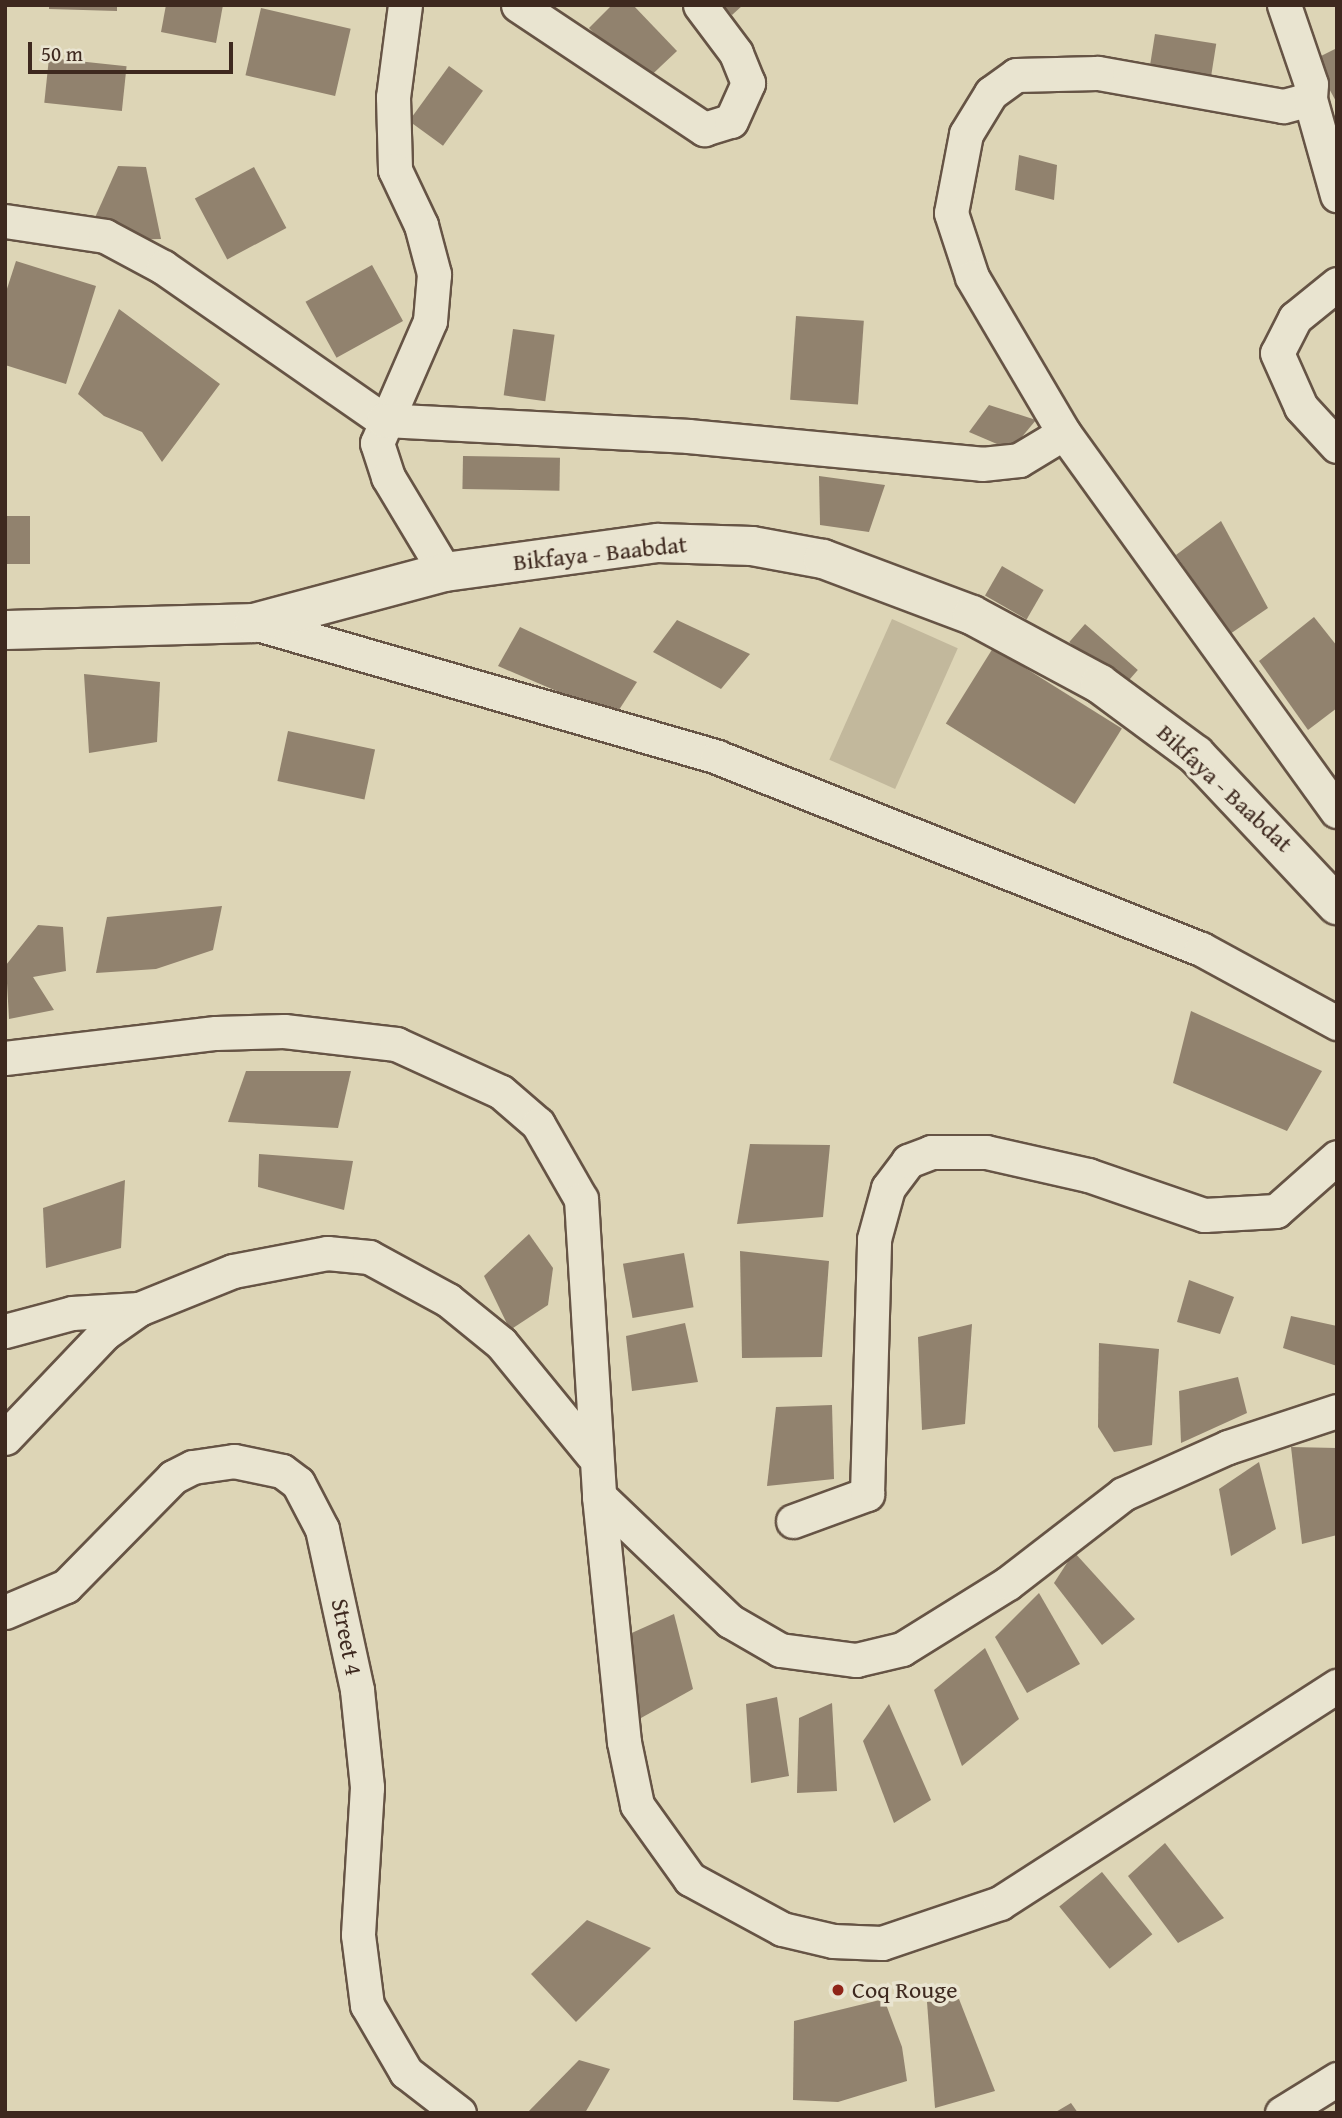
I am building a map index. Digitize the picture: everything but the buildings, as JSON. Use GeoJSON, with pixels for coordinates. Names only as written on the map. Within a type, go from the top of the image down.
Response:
{"type":"FeatureCollection","features":[{"type":"Feature","properties":{"kind":"main road","name":"Bikfaya - Baabdat"},"geometry":{"type":"LineString","coordinates":[[5,631],[254,623],[445,572],[658,543],[702,543],[823,559],[899,583],[1100,684],[1152,719],[1235,792],[1337,905]]}},
{"type":"Feature","properties":{"kind":"street"},"geometry":{"type":"LineString","coordinates":[[405,5],[393,97],[395,170],[421,225],[434,274],[430,321],[383,420],[377,443],[387,477],[445,572]]}},
{"type":"Feature","properties":{"kind":"street"},"geometry":{"type":"LineString","coordinates":[[518,5],[704,129],[731,121],[748,83],[736,53],[700,5]]}},
{"type":"Feature","properties":{"kind":"street"},"geometry":{"type":"LineString","coordinates":[[1284,5],[1311,84],[1310,99],[1337,195]]}},
{"type":"Feature","properties":{"kind":"street"},"geometry":{"type":"LineString","coordinates":[[1310,99],[1295,106],[1255,103],[1054,70],[1016,75],[975,115],[952,187],[957,246],[1064,433],[1337,811]]}},
{"type":"Feature","properties":{"kind":"street"},"geometry":{"type":"LineString","coordinates":[[5,221],[105,236],[151,261],[383,420],[688,436],[982,464],[1019,460],[1064,433]]}},
{"type":"Feature","properties":{"kind":"street"},"geometry":{"type":"LineString","coordinates":[[1337,284],[1295,318],[1277,353],[1301,407],[1337,446]]}},
{"type":"Feature","properties":{"kind":"street"},"geometry":{"type":"LineString","coordinates":[[254,623],[716,757],[1201,949],[1337,1023]]}},
{"type":"Feature","properties":{"kind":"street"},"geometry":{"type":"LineString","coordinates":[[5,1058],[216,1033],[284,1031],[396,1044],[501,1092],[538,1124],[581,1199],[592,1454],[599,1496],[624,1742],[637,1805],[690,1879],[782,1929],[834,1941],[882,1943],[1000,1903],[1337,1686]]}},
{"type":"Feature","properties":{"kind":"street"},"geometry":{"type":"LineString","coordinates":[[793,1521],[867,1494],[874,1239],[888,1188],[908,1161],[942,1150],[986,1152],[1088,1175],[1204,1215],[1276,1211],[1337,1157]]}},
{"type":"Feature","properties":{"kind":"street"},"geometry":{"type":"LineString","coordinates":[[5,1438],[105,1333],[139,1310],[274,1260],[327,1252],[369,1256],[448,1300],[501,1343],[592,1454]]}},
{"type":"Feature","properties":{"kind":"street"},"geometry":{"type":"LineString","coordinates":[[5,1331],[72,1313],[139,1310]]}},
{"type":"Feature","properties":{"kind":"street"},"geometry":{"type":"LineString","coordinates":[[599,1496],[698,1593],[752,1634],[780,1650],[823,1659],[880,1657],[1008,1583],[1123,1493],[1228,1447],[1337,1411]]}},
{"type":"Feature","properties":{"kind":"street","name":"Street 4"},"geometry":{"type":"LineString","coordinates":[[5,1612],[66,1586],[173,1477],[193,1467],[234,1461],[282,1471],[298,1483],[322,1529],[357,1690],[367,1787],[358,1935],[367,2005],[406,2072],[460,2113]]}},
{"type":"Feature","properties":{"kind":"street"},"geometry":{"type":"LineString","coordinates":[[1282,2113],[1337,2079]]}},
{"type":"Feature","properties":{"kind":"shaded area"},"geometry":{"type":"Polygon","coordinates":[[[892,619],[958,648],[895,789],[829,760],[892,619]]]}},
{"type":"Feature","properties":{"kind":"place","name":"Coq Rouge"},"geometry":{"type":"Point","coordinates":[838,1990]}}]}
